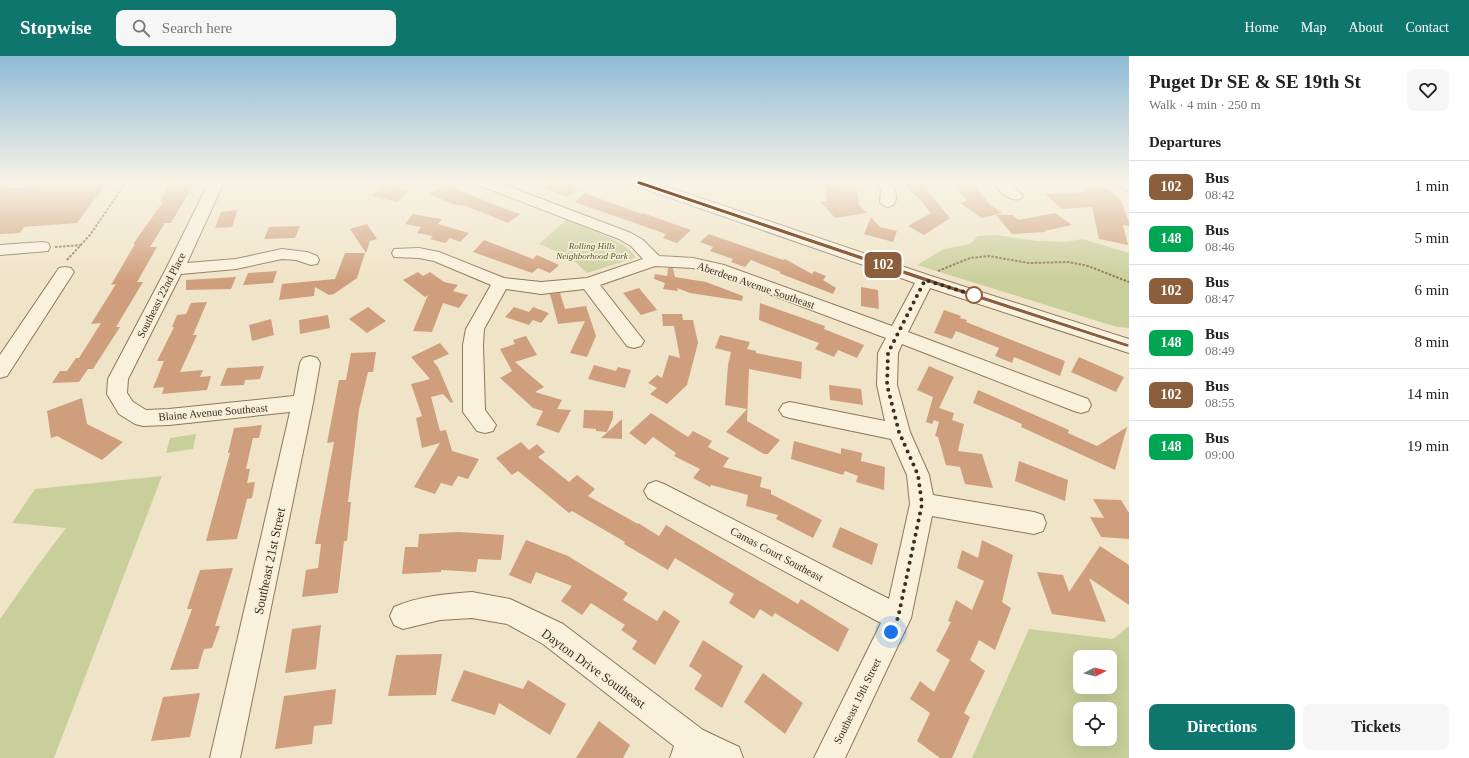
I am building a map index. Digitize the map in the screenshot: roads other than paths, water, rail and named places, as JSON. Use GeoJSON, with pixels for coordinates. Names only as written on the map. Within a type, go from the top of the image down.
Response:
{"type":"FeatureCollection","features":[{"type":"Feature","properties":{"kind":"street","name":"Southeast 22nd Place"},"geometry":{"type":"LineString","coordinates":[[126,408],[117,394],[118,379],[205,215]]}},
{"type":"Feature","properties":{"kind":"street"},"geometry":{"type":"LineString","coordinates":[[569,215],[625,236],[637,243],[654,261]]}},
{"type":"Feature","properties":{"kind":"street"},"geometry":{"type":"LineString","coordinates":[[734,215],[925,280],[1129,346]]}},
{"type":"Feature","properties":{"kind":"street"},"geometry":{"type":"LineString","coordinates":[[0,250],[42,247]]}},
{"type":"Feature","properties":{"kind":"street","name":"Aberdeen Avenue Southeast"},"geometry":{"type":"LineString","coordinates":[[400,253],[419,253],[439,257],[501,283],[541,288],[589,283],[626,269],[654,261],[693,263],[718,269],[898,335],[1081,405]]}},
{"type":"Feature","properties":{"kind":"street"},"geometry":{"type":"LineString","coordinates":[[175,269],[237,264],[272,254],[301,255],[310,260]]}},
{"type":"Feature","properties":{"kind":"street"},"geometry":{"type":"LineString","coordinates":[[0,370],[65,272]]}},
{"type":"Feature","properties":{"kind":"street","name":"Southeast 19th Street"},"geometry":{"type":"LineString","coordinates":[[829,758],[898,618],[922,504],[918,475],[899,432],[887,385],[888,353],[925,280]]}},
{"type":"Feature","properties":{"kind":"street"},"geometry":{"type":"LineString","coordinates":[[484,425],[474,412],[473,345],[475,329],[501,283]]}},
{"type":"Feature","properties":{"kind":"street"},"geometry":{"type":"LineString","coordinates":[[589,283],[634,341]]}},
{"type":"Feature","properties":{"kind":"street","name":"Southeast 21st Street"},"geometry":{"type":"LineString","coordinates":[[226,758],[303,403],[310,363]]}},
{"type":"Feature","properties":{"kind":"street","name":"Blaine Avenue Southeast"},"geometry":{"type":"LineString","coordinates":[[126,408],[143,418],[169,417],[303,403]]}},
{"type":"Feature","properties":{"kind":"street"},"geometry":{"type":"LineString","coordinates":[[790,410],[899,432]]}},
{"type":"Feature","properties":{"kind":"street","name":"Camas Court Southeast"},"geometry":{"type":"LineString","coordinates":[[656,491],[898,618]]}},
{"type":"Feature","properties":{"kind":"street"},"geometry":{"type":"LineString","coordinates":[[922,504],[1034,523]]}},
{"type":"Feature","properties":{"kind":"street","name":"Dayton Drive Southeast"},"geometry":{"type":"LineString","coordinates":[[403,616],[440,607],[472,605],[510,612],[552,634],[688,749],[728,758]]}},
{"type":"Feature","properties":{"kind":"park label","name":"Rolling Hills Neighborhood Park"},"geometry":{"type":"Point","coordinates":[592,252]}}]}
